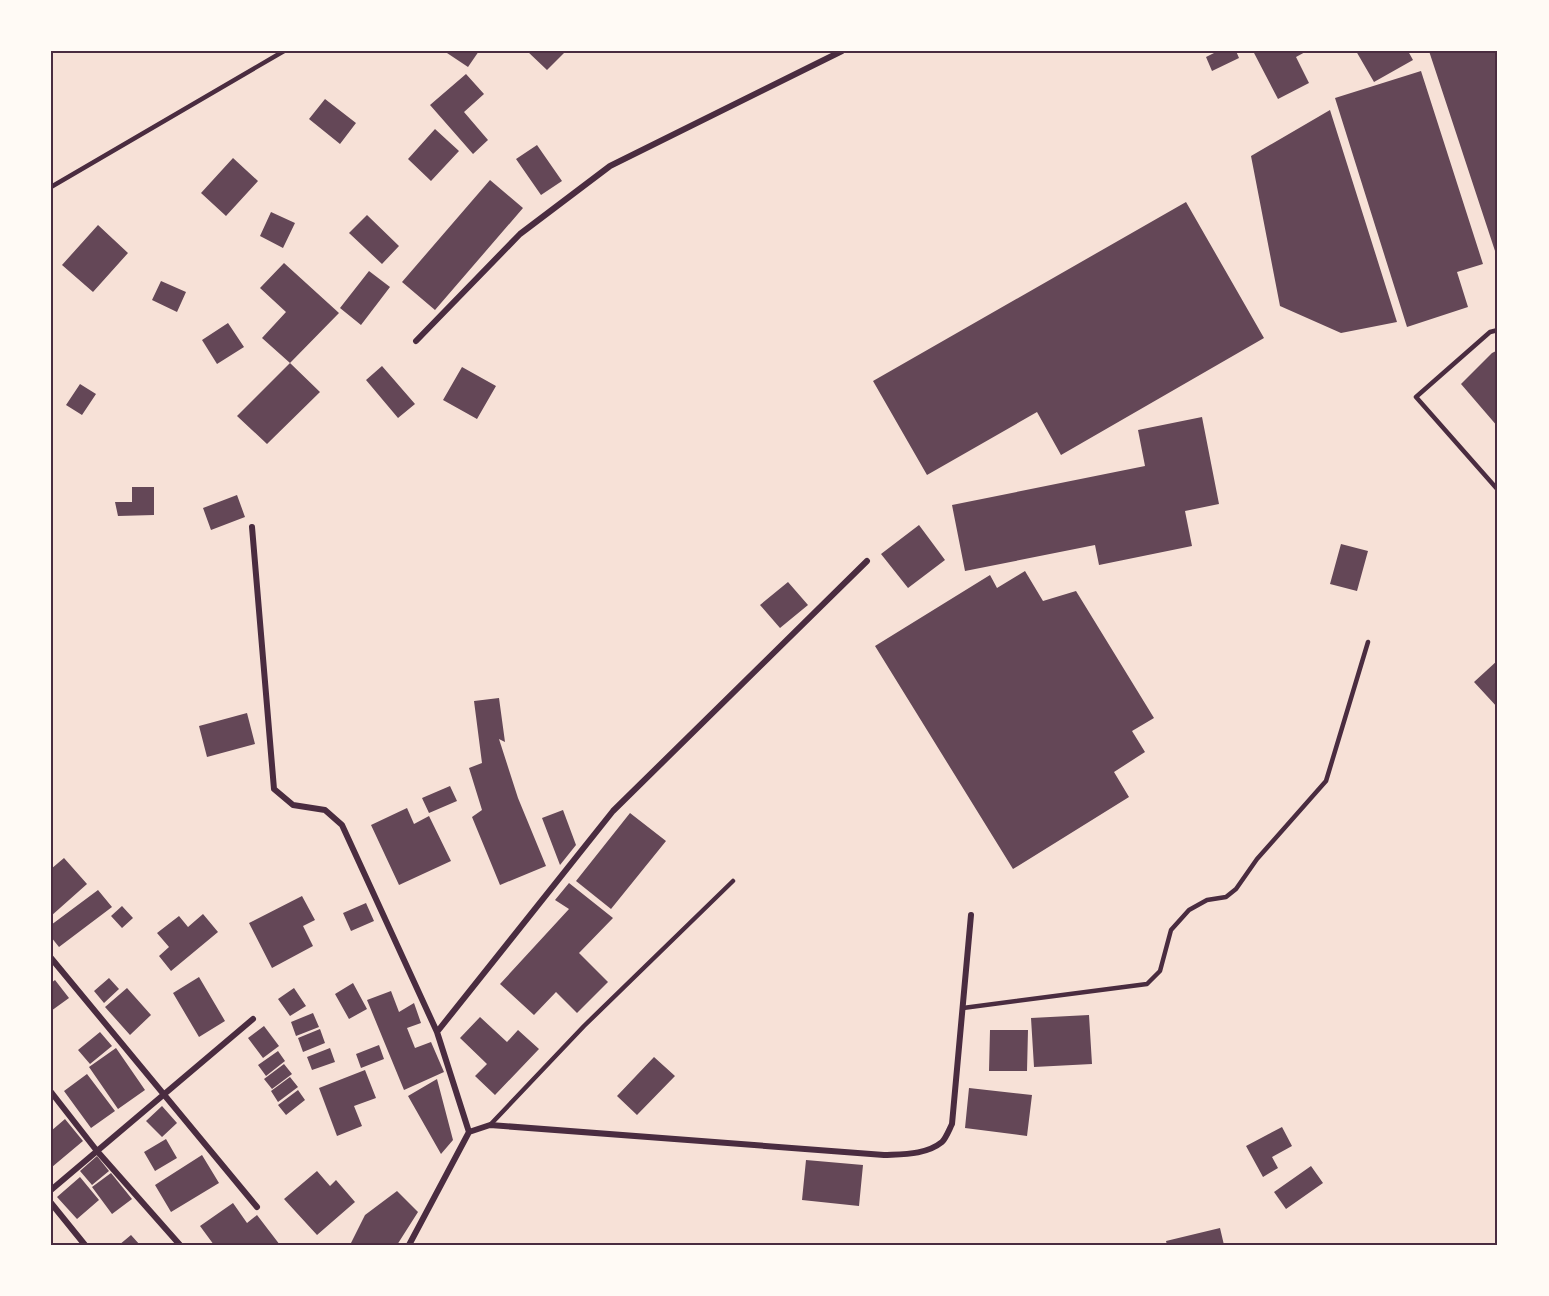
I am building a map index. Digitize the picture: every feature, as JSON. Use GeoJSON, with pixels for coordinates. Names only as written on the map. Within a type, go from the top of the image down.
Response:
{"type":"FeatureCollection","features":[{"type":"Feature","properties":{"kind":"street"},"geometry":{"type":"LineString","coordinates":[[416,341],[520,234],[610,165],[842,51]]}},
{"type":"Feature","properties":{"kind":"street"},"geometry":{"type":"LineString","coordinates":[[252,527],[274,789],[292,805],[324,810],[342,825],[437,1032],[469,1132]]}},
{"type":"Feature","properties":{"kind":"street"},"geometry":{"type":"LineString","coordinates":[[437,1032],[613,811],[867,561]]}},
{"type":"Feature","properties":{"kind":"street"},"geometry":{"type":"LineString","coordinates":[[409,1245],[469,1132],[490,1125],[884,1155],[914,1154],[943,1141],[952,1125],[971,915]]}},
{"type":"Feature","properties":{"kind":"street"},"geometry":{"type":"LineString","coordinates":[[51,958],[257,1207]]}},
{"type":"Feature","properties":{"kind":"street"},"geometry":{"type":"LineString","coordinates":[[51,1190],[253,1019]]}},
{"type":"Feature","properties":{"kind":"street"},"geometry":{"type":"LineString","coordinates":[[51,1092],[97,1151],[180,1245]]}},
{"type":"Feature","properties":{"kind":"street"},"geometry":{"type":"LineString","coordinates":[[51,1203],[86,1245]]}},
{"type":"Feature","properties":{"kind":"lane"},"geometry":{"type":"LineString","coordinates":[[51,187],[284,51]]}},
{"type":"Feature","properties":{"kind":"lane"},"geometry":{"type":"LineString","coordinates":[[1498,330],[1490,332],[1416,397],[1498,490]]}},
{"type":"Feature","properties":{"kind":"lane"},"geometry":{"type":"LineString","coordinates":[[963,1008],[1146,984],[1160,971],[1171,930],[1189,910],[1207,900],[1226,897],[1236,889],[1257,859],[1326,781],[1368,642]]}},
{"type":"Feature","properties":{"kind":"lane"},"geometry":{"type":"LineString","coordinates":[[490,1125],[584,1026],[733,881]]}},
{"type":"Feature","properties":{"kind":"building"},"geometry":{"type":"Polygon","coordinates":[[[444,51],[479,51],[468,67],[444,51]]]}},
{"type":"Feature","properties":{"kind":"building"},"geometry":{"type":"Polygon","coordinates":[[[527,51],[566,51],[547,70],[527,51]]]}},
{"type":"Feature","properties":{"kind":"building"},"geometry":{"type":"Polygon","coordinates":[[[1218,51],[1236,51],[1239,58],[1212,71],[1206,57],[1218,51]]]}},
{"type":"Feature","properties":{"kind":"building"},"geometry":{"type":"Polygon","coordinates":[[[1253,51],[1307,51],[1296,57],[1309,83],[1278,99],[1253,51]]]}},
{"type":"Feature","properties":{"kind":"building"},"geometry":{"type":"Polygon","coordinates":[[[1356,51],[1408,51],[1413,60],[1374,82],[1356,51]]]}},
{"type":"Feature","properties":{"kind":"building"},"geometry":{"type":"Polygon","coordinates":[[[1429,51],[1498,51],[1498,260],[1429,51]]]}},
{"type":"Feature","properties":{"kind":"building"},"geometry":{"type":"Polygon","coordinates":[[[1421,71],[1483,264],[1457,272],[1468,307],[1407,327],[1335,98],[1421,71]]]}},
{"type":"Feature","properties":{"kind":"building"},"geometry":{"type":"Polygon","coordinates":[[[466,74],[484,94],[464,112],[488,140],[473,154],[430,105],[466,74]]]}},
{"type":"Feature","properties":{"kind":"building"},"geometry":{"type":"Polygon","coordinates":[[[325,99],[356,123],[340,144],[309,119],[325,99]]]}},
{"type":"Feature","properties":{"kind":"building"},"geometry":{"type":"Polygon","coordinates":[[[1330,110],[1397,322],[1341,333],[1280,306],[1251,156],[1330,110]]]}},
{"type":"Feature","properties":{"kind":"building"},"geometry":{"type":"Polygon","coordinates":[[[435,129],[459,151],[431,181],[408,159],[435,129]]]}},
{"type":"Feature","properties":{"kind":"building"},"geometry":{"type":"Polygon","coordinates":[[[537,145],[562,181],[541,195],[516,159],[537,145]]]}},
{"type":"Feature","properties":{"kind":"building"},"geometry":{"type":"Polygon","coordinates":[[[233,158],[258,181],[226,216],[201,193],[233,158]]]}},
{"type":"Feature","properties":{"kind":"building"},"geometry":{"type":"Polygon","coordinates":[[[490,180],[523,208],[435,310],[402,282],[490,180]]]}},
{"type":"Feature","properties":{"kind":"building"},"geometry":{"type":"Polygon","coordinates":[[[1186,202],[1264,338],[1061,455],[1037,412],[927,475],[873,381],[1186,202]]]}},
{"type":"Feature","properties":{"kind":"building"},"geometry":{"type":"Polygon","coordinates":[[[271,212],[295,223],[283,248],[260,236],[271,212]]]}},
{"type":"Feature","properties":{"kind":"building"},"geometry":{"type":"Polygon","coordinates":[[[367,215],[399,246],[382,264],[349,233],[367,215]]]}},
{"type":"Feature","properties":{"kind":"building"},"geometry":{"type":"Polygon","coordinates":[[[98,225],[128,253],[93,292],[62,265],[98,225]]]}},
{"type":"Feature","properties":{"kind":"building"},"geometry":{"type":"Polygon","coordinates":[[[284,263],[339,313],[290,363],[262,338],[286,312],[260,288],[284,263]]]}},
{"type":"Feature","properties":{"kind":"building"},"geometry":{"type":"Polygon","coordinates":[[[369,271],[390,287],[361,325],[340,308],[369,271]]]}},
{"type":"Feature","properties":{"kind":"building"},"geometry":{"type":"Polygon","coordinates":[[[161,281],[186,292],[177,312],[152,300],[161,281]]]}},
{"type":"Feature","properties":{"kind":"building"},"geometry":{"type":"Polygon","coordinates":[[[228,323],[244,347],[217,364],[202,340],[228,323]]]}},
{"type":"Feature","properties":{"kind":"building"},"geometry":{"type":"Polygon","coordinates":[[[1498,350],[1498,427],[1461,384],[1492,353],[1498,350]]]}},
{"type":"Feature","properties":{"kind":"building"},"geometry":{"type":"Polygon","coordinates":[[[290,363],[320,392],[267,444],[237,416],[290,363]]]}},
{"type":"Feature","properties":{"kind":"building"},"geometry":{"type":"Polygon","coordinates":[[[382,366],[415,404],[398,418],[366,380],[382,366]]]}},
{"type":"Feature","properties":{"kind":"building"},"geometry":{"type":"Polygon","coordinates":[[[462,367],[496,386],[477,419],[443,400],[462,367]]]}},
{"type":"Feature","properties":{"kind":"building"},"geometry":{"type":"Polygon","coordinates":[[[80,384],[96,394],[82,415],[66,405],[80,384]]]}},
{"type":"Feature","properties":{"kind":"building"},"geometry":{"type":"Polygon","coordinates":[[[1202,417],[1219,504],[1185,511],[1192,546],[1099,565],[1095,545],[965,571],[952,505],[1145,466],[1138,430],[1202,417]]]}},
{"type":"Feature","properties":{"kind":"building"},"geometry":{"type":"Polygon","coordinates":[[[132,487],[154,487],[154,515],[118,516],[115,502],[132,502],[132,487]]]}},
{"type":"Feature","properties":{"kind":"building"},"geometry":{"type":"Polygon","coordinates":[[[237,495],[245,517],[211,530],[203,508],[237,495]]]}},
{"type":"Feature","properties":{"kind":"building"},"geometry":{"type":"Polygon","coordinates":[[[919,525],[945,560],[908,588],[881,554],[919,525]]]}},
{"type":"Feature","properties":{"kind":"building"},"geometry":{"type":"Polygon","coordinates":[[[1341,544],[1368,551],[1357,591],[1330,584],[1341,544]]]}},
{"type":"Feature","properties":{"kind":"building"},"geometry":{"type":"Polygon","coordinates":[[[1025,571],[1043,601],[1076,591],[1154,718],[1132,731],[1145,752],[1114,772],[1129,797],[1013,869],[875,646],[990,575],[997,588],[1025,571]]]}},
{"type":"Feature","properties":{"kind":"building"},"geometry":{"type":"Polygon","coordinates":[[[788,582],[808,605],[780,628],[760,605],[788,582]]]}},
{"type":"Feature","properties":{"kind":"building"},"geometry":{"type":"Polygon","coordinates":[[[1498,660],[1498,708],[1474,682],[1498,660]]]}},
{"type":"Feature","properties":{"kind":"building"},"geometry":{"type":"Polygon","coordinates":[[[499,698],[505,742],[499,739],[518,798],[546,866],[500,885],[472,817],[482,810],[469,768],[482,763],[474,701],[499,698]]]}},
{"type":"Feature","properties":{"kind":"building"},"geometry":{"type":"Polygon","coordinates":[[[247,713],[255,744],[207,757],[199,726],[247,713]]]}},
{"type":"Feature","properties":{"kind":"building"},"geometry":{"type":"Polygon","coordinates":[[[450,786],[457,801],[429,813],[422,798],[450,786]]]}},
{"type":"Feature","properties":{"kind":"building"},"geometry":{"type":"Polygon","coordinates":[[[407,808],[414,824],[429,816],[451,861],[399,885],[371,825],[407,808]]]}},
{"type":"Feature","properties":{"kind":"building"},"geometry":{"type":"Polygon","coordinates":[[[563,810],[576,845],[560,865],[542,818],[563,810]]]}},
{"type":"Feature","properties":{"kind":"building"},"geometry":{"type":"Polygon","coordinates":[[[630,813],[666,841],[611,909],[576,881],[630,813]]]}},
{"type":"Feature","properties":{"kind":"building"},"geometry":{"type":"Polygon","coordinates":[[[64,858],[87,884],[51,916],[51,869],[64,858]]]}},
{"type":"Feature","properties":{"kind":"building"},"geometry":{"type":"Polygon","coordinates":[[[569,883],[613,918],[579,953],[608,982],[577,1013],[556,992],[534,1015],[500,984],[569,909],[555,900],[569,883]]]}},
{"type":"Feature","properties":{"kind":"building"},"geometry":{"type":"Polygon","coordinates":[[[98,890],[112,907],[59,947],[51,937],[51,925],[98,890]]]}},
{"type":"Feature","properties":{"kind":"building"},"geometry":{"type":"Polygon","coordinates":[[[302,896],[315,920],[303,926],[313,946],[272,968],[249,923],[302,896]]]}},
{"type":"Feature","properties":{"kind":"building"},"geometry":{"type":"Polygon","coordinates":[[[366,903],[374,921],[351,931],[343,913],[366,903]]]}},
{"type":"Feature","properties":{"kind":"building"},"geometry":{"type":"Polygon","coordinates":[[[122,906],[133,918],[122,928],[111,916],[122,906]]]}},
{"type":"Feature","properties":{"kind":"building"},"geometry":{"type":"Polygon","coordinates":[[[203,914],[218,932],[171,971],[159,956],[169,947],[157,933],[179,916],[188,927],[203,914]]]}},
{"type":"Feature","properties":{"kind":"building"},"geometry":{"type":"Polygon","coordinates":[[[199,977],[225,1021],[199,1037],[173,993],[199,977]]]}},
{"type":"Feature","properties":{"kind":"building"},"geometry":{"type":"Polygon","coordinates":[[[109,978],[119,989],[104,1003],[94,991],[109,978]]]}},
{"type":"Feature","properties":{"kind":"building"},"geometry":{"type":"Polygon","coordinates":[[[55,980],[69,998],[51,1011],[51,983],[55,980]]]}},
{"type":"Feature","properties":{"kind":"building"},"geometry":{"type":"Polygon","coordinates":[[[353,983],[367,1009],[349,1019],[335,994],[353,983]]]}},
{"type":"Feature","properties":{"kind":"building"},"geometry":{"type":"Polygon","coordinates":[[[127,988],[151,1015],[130,1035],[105,1007],[127,988]]]}},
{"type":"Feature","properties":{"kind":"building"},"geometry":{"type":"Polygon","coordinates":[[[294,988],[306,1006],[290,1016],[278,999],[294,988]]]}},
{"type":"Feature","properties":{"kind":"building"},"geometry":{"type":"Polygon","coordinates":[[[391,991],[399,1012],[414,1003],[421,1023],[407,1028],[415,1048],[431,1042],[444,1072],[404,1090],[367,1000],[391,991]]]}},
{"type":"Feature","properties":{"kind":"building"},"geometry":{"type":"Polygon","coordinates":[[[313,1013],[319,1027],[296,1036],[291,1022],[313,1013]]]}},
{"type":"Feature","properties":{"kind":"building"},"geometry":{"type":"Polygon","coordinates":[[[1089,1015],[1092,1064],[1034,1067],[1031,1018],[1089,1015]]]}},
{"type":"Feature","properties":{"kind":"building"},"geometry":{"type":"Polygon","coordinates":[[[480,1017],[507,1042],[518,1030],[539,1049],[495,1095],[475,1076],[487,1064],[460,1038],[480,1017]]]}},
{"type":"Feature","properties":{"kind":"building"},"geometry":{"type":"Polygon","coordinates":[[[264,1026],[279,1046],[263,1058],[248,1038],[264,1026]]]}},
{"type":"Feature","properties":{"kind":"building"},"geometry":{"type":"Polygon","coordinates":[[[320,1029],[325,1043],[303,1052],[298,1038],[320,1029]]]}},
{"type":"Feature","properties":{"kind":"building"},"geometry":{"type":"Polygon","coordinates":[[[990,1030],[1028,1030],[1027,1071],[989,1071],[990,1030]]]}},
{"type":"Feature","properties":{"kind":"building"},"geometry":{"type":"Polygon","coordinates":[[[100,1032],[112,1046],[90,1064],[78,1050],[100,1032]]]}},
{"type":"Feature","properties":{"kind":"building"},"geometry":{"type":"Polygon","coordinates":[[[379,1045],[384,1059],[361,1068],[356,1054],[379,1045]]]}},
{"type":"Feature","properties":{"kind":"building"},"geometry":{"type":"Polygon","coordinates":[[[116,1048],[145,1090],[118,1109],[89,1067],[116,1048]]]}},
{"type":"Feature","properties":{"kind":"building"},"geometry":{"type":"Polygon","coordinates":[[[330,1048],[335,1062],[312,1070],[307,1057],[330,1048]]]}},
{"type":"Feature","properties":{"kind":"building"},"geometry":{"type":"Polygon","coordinates":[[[278,1051],[285,1061],[266,1076],[258,1065],[278,1051]]]}},
{"type":"Feature","properties":{"kind":"building"},"geometry":{"type":"Polygon","coordinates":[[[654,1057],[675,1076],[637,1115],[617,1096],[654,1057]]]}},
{"type":"Feature","properties":{"kind":"building"},"geometry":{"type":"Polygon","coordinates":[[[284,1064],[292,1074],[272,1089],[264,1079],[284,1064]]]}},
{"type":"Feature","properties":{"kind":"building"},"geometry":{"type":"Polygon","coordinates":[[[365,1070],[376,1098],[354,1106],[362,1126],[337,1136],[319,1088],[365,1070]]]}},
{"type":"Feature","properties":{"kind":"building"},"geometry":{"type":"Polygon","coordinates":[[[87,1074],[115,1111],[91,1128],[64,1091],[87,1074]]]}},
{"type":"Feature","properties":{"kind":"building"},"geometry":{"type":"Polygon","coordinates":[[[290,1077],[298,1087],[278,1102],[271,1091],[290,1077]]]}},
{"type":"Feature","properties":{"kind":"building"},"geometry":{"type":"Polygon","coordinates":[[[437,1079],[453,1140],[441,1154],[408,1096],[437,1079]]]}},
{"type":"Feature","properties":{"kind":"building"},"geometry":{"type":"Polygon","coordinates":[[[969,1088],[1032,1095],[1027,1136],[965,1128],[969,1088]]]}},
{"type":"Feature","properties":{"kind":"building"},"geometry":{"type":"Polygon","coordinates":[[[298,1090],[305,1100],[286,1115],[278,1105],[298,1090]]]}},
{"type":"Feature","properties":{"kind":"building"},"geometry":{"type":"Polygon","coordinates":[[[162,1106],[177,1123],[162,1137],[146,1121],[162,1106]]]}},
{"type":"Feature","properties":{"kind":"building"},"geometry":{"type":"Polygon","coordinates":[[[65,1119],[83,1141],[52,1167],[51,1131],[65,1119]]]}},
{"type":"Feature","properties":{"kind":"building"},"geometry":{"type":"Polygon","coordinates":[[[1282,1127],[1292,1146],[1272,1157],[1278,1168],[1263,1177],[1246,1146],[1282,1127]]]}},
{"type":"Feature","properties":{"kind":"building"},"geometry":{"type":"Polygon","coordinates":[[[166,1139],[177,1158],[155,1171],[144,1152],[166,1139]]]}},
{"type":"Feature","properties":{"kind":"building"},"geometry":{"type":"Polygon","coordinates":[[[202,1155],[219,1183],[171,1212],[155,1185],[202,1155]]]}},
{"type":"Feature","properties":{"kind":"building"},"geometry":{"type":"Polygon","coordinates":[[[97,1156],[109,1171],[92,1185],[80,1171],[97,1156]]]}},
{"type":"Feature","properties":{"kind":"building"},"geometry":{"type":"Polygon","coordinates":[[[806,1160],[863,1165],[859,1206],[802,1200],[806,1160]]]}},
{"type":"Feature","properties":{"kind":"building"},"geometry":{"type":"Polygon","coordinates":[[[1311,1166],[1323,1183],[1286,1209],[1274,1192],[1311,1166]]]}},
{"type":"Feature","properties":{"kind":"building"},"geometry":{"type":"Polygon","coordinates":[[[317,1171],[330,1186],[336,1180],[355,1202],[317,1235],[284,1199],[317,1171]]]}},
{"type":"Feature","properties":{"kind":"building"},"geometry":{"type":"Polygon","coordinates":[[[111,1173],[132,1199],[112,1214],[92,1187],[111,1173]]]}},
{"type":"Feature","properties":{"kind":"building"},"geometry":{"type":"Polygon","coordinates":[[[80,1177],[99,1200],[77,1219],[57,1197],[80,1177]]]}},
{"type":"Feature","properties":{"kind":"building"},"geometry":{"type":"Polygon","coordinates":[[[397,1191],[418,1212],[397,1245],[350,1245],[365,1215],[397,1191]]]}},
{"type":"Feature","properties":{"kind":"building"},"geometry":{"type":"Polygon","coordinates":[[[233,1203],[247,1223],[257,1215],[280,1245],[214,1245],[200,1226],[233,1203]]]}},
{"type":"Feature","properties":{"kind":"building"},"geometry":{"type":"Polygon","coordinates":[[[1220,1228],[1224,1245],[1167,1245],[1166,1241],[1220,1228]]]}},
{"type":"Feature","properties":{"kind":"building"},"geometry":{"type":"Polygon","coordinates":[[[131,1235],[140,1245],[119,1245],[131,1235]]]}}]}
